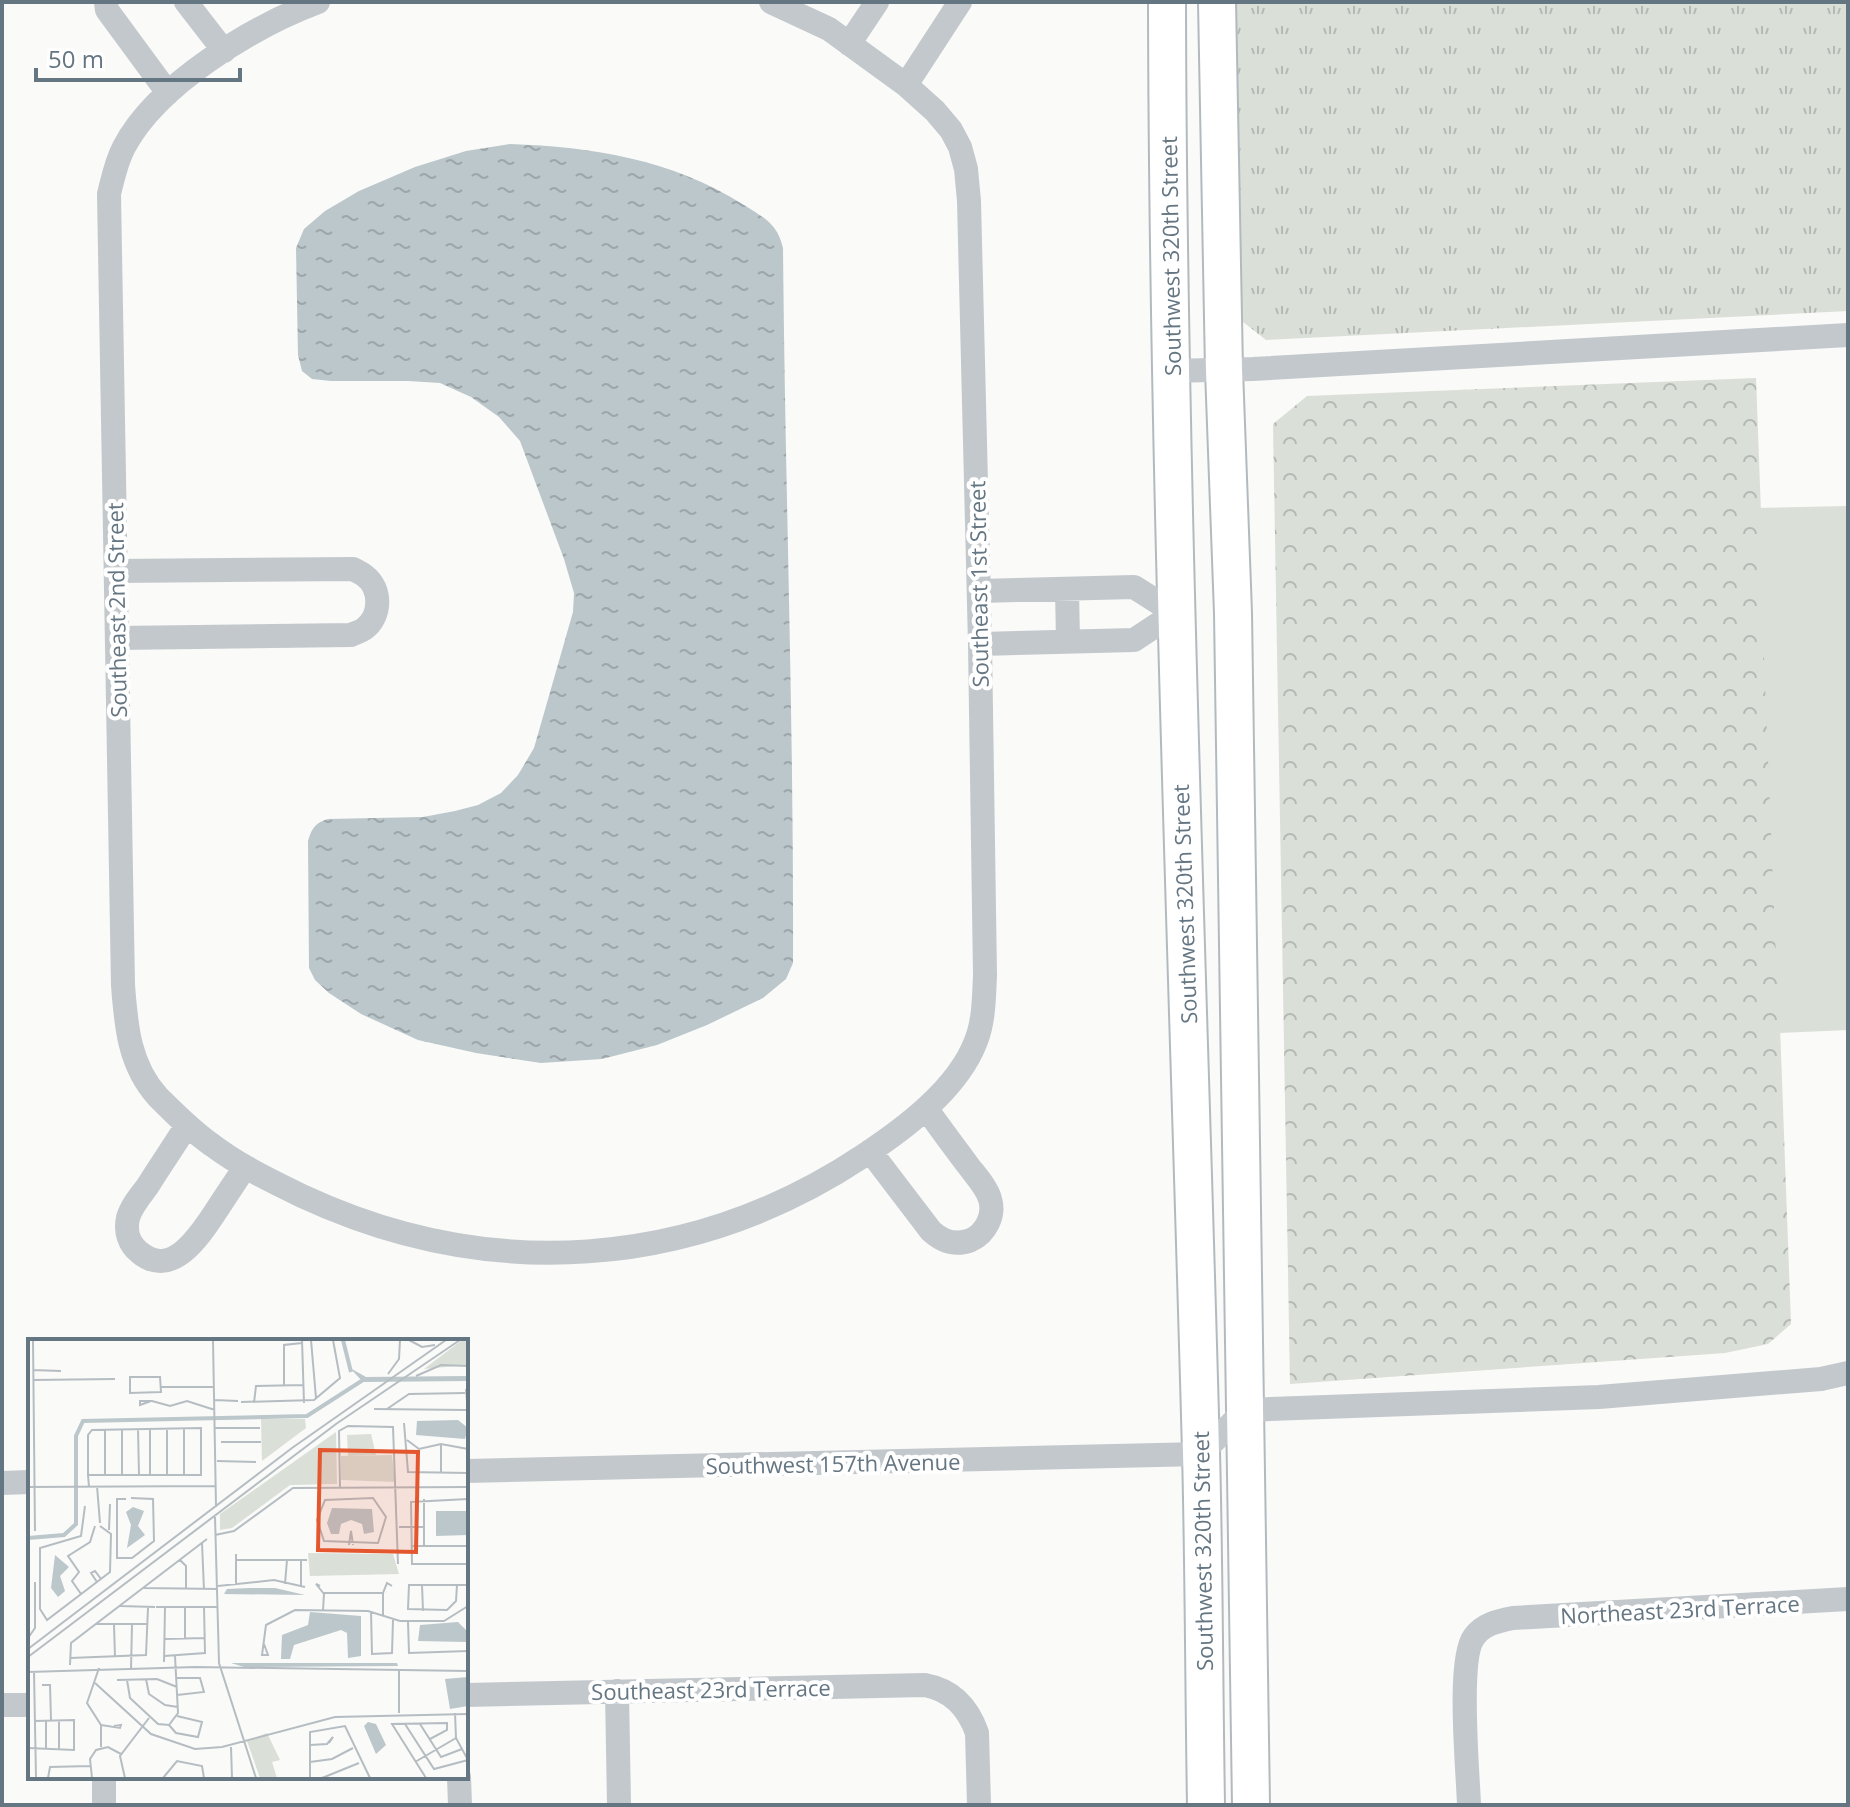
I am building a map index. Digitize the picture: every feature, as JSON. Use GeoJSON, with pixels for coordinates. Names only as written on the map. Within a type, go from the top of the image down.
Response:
{"type":"FeatureCollection","features":[{"type":"Feature","properties":{"kind":"street"},"geometry":{"type":"LineString","coordinates":[[106,2],[107,10],[168,93]]}},
{"type":"Feature","properties":{"kind":"street"},"geometry":{"type":"LineString","coordinates":[[186,2],[224,51]]}},
{"type":"Feature","properties":{"kind":"street","name":"Southeast 2nd Street"},"geometry":{"type":"LineString","coordinates":[[318,2],[224,51],[168,93],[139,123],[124,147],[109,194],[123,985],[128,1036],[137,1065],[150,1089],[187,1125],[245,1167],[344,1214],[401,1233],[480,1249],[557,1253],[640,1245],[768,1209],[870,1151]]}},
{"type":"Feature","properties":{"kind":"street","name":"Southeast 1st Street"},"geometry":{"type":"LineString","coordinates":[[771,2],[829,29],[906,85],[935,111],[960,147],[969,201],[980,644],[984,1004],[978,1038],[963,1068],[926,1108],[870,1151]]}},
{"type":"Feature","properties":{"kind":"street"},"geometry":{"type":"LineString","coordinates":[[857,49],[877,2]]}},
{"type":"Feature","properties":{"kind":"street"},"geometry":{"type":"LineString","coordinates":[[906,85],[960,2]]}},
{"type":"Feature","properties":{"kind":"street","name":"Southwest 320th Street"},"geometry":{"type":"LineString","coordinates":[[1167,2],[1175,613],[1201,1454],[1206,1805]]}},
{"type":"Feature","properties":{"kind":"street","name":"Southwest 320th Street"},"geometry":{"type":"LineString","coordinates":[[1217,2],[1224,370],[1233,613],[1251,1805]]}},
{"type":"Feature","properties":{"kind":"street"},"geometry":{"type":"LineString","coordinates":[[1171,371],[1848,335]]}},
{"type":"Feature","properties":{"kind":"street"},"geometry":{"type":"LineString","coordinates":[[116,571],[353,569],[366,576],[375,588],[378,603],[374,617],[365,629],[351,635],[117,638]]}},
{"type":"Feature","properties":{"kind":"street"},"geometry":{"type":"LineString","coordinates":[[979,591],[1134,587],[1175,613],[1233,613]]}},
{"type":"Feature","properties":{"kind":"street"},"geometry":{"type":"LineString","coordinates":[[1067,589],[1068,641]]}},
{"type":"Feature","properties":{"kind":"street"},"geometry":{"type":"LineString","coordinates":[[980,644],[1134,640],[1175,613]]}},
{"type":"Feature","properties":{"kind":"street"},"geometry":{"type":"LineString","coordinates":[[870,1151],[938,1237],[957,1243],[980,1234],[990,1219],[990,1198],[926,1108]]}},
{"type":"Feature","properties":{"kind":"street"},"geometry":{"type":"LineString","coordinates":[[187,1125],[128,1217],[130,1242],[139,1252],[152,1260],[162,1260],[186,1250],[199,1237],[245,1167]]}},
{"type":"Feature","properties":{"kind":"street"},"geometry":{"type":"LineString","coordinates":[[1201,1454],[1245,1410],[1599,1397],[1821,1379],[1848,1373]]}},
{"type":"Feature","properties":{"kind":"street","name":"Southwest 157th Avenue"},"geometry":{"type":"LineString","coordinates":[[468,1471],[1201,1454]]}},
{"type":"Feature","properties":{"kind":"street"},"geometry":{"type":"LineString","coordinates":[[2,1483],[28,1482]]}},
{"type":"Feature","properties":{"kind":"street","name":"Northeast 23rd Terrace"},"geometry":{"type":"LineString","coordinates":[[1469,1805],[1464,1669],[1469,1645],[1475,1635],[1488,1625],[1513,1618],[1848,1599]]}},
{"type":"Feature","properties":{"kind":"street","name":"Southeast 23rd Terrace"},"geometry":{"type":"LineString","coordinates":[[468,1695],[937,1687],[954,1697],[969,1714],[977,1733],[979,1805]]}},
{"type":"Feature","properties":{"kind":"street"},"geometry":{"type":"LineString","coordinates":[[617,1691],[619,1805]]}},
{"type":"Feature","properties":{"kind":"street"},"geometry":{"type":"LineString","coordinates":[[2,1705],[28,1705]]}},
{"type":"Feature","properties":{"kind":"street"},"geometry":{"type":"LineString","coordinates":[[104,1779],[104,1805]]}},
{"type":"Feature","properties":{"kind":"street"},"geometry":{"type":"LineString","coordinates":[[459,1779],[460,1805]]}},
{"type":"Feature","properties":{"kind":"green space"},"geometry":{"type":"Polygon","coordinates":[[[1232,2],[1848,2],[1848,311],[1266,340],[1238,318],[1232,2]]]}},
{"type":"Feature","properties":{"kind":"green space"},"geometry":{"type":"Polygon","coordinates":[[[1756,378],[1791,1324],[1768,1344],[1725,1353],[1290,1384],[1273,424],[1307,396],[1756,378]]]}},
{"type":"Feature","properties":{"kind":"green space"},"geometry":{"type":"Polygon","coordinates":[[[1848,506],[1848,1030],[1779,1033],[1758,508],[1848,506]]]}},
{"type":"Feature","properties":{"kind":"water"},"geometry":{"type":"Polygon","coordinates":[[[510,144],[601,152],[688,176],[764,218],[777,233],[783,248],[793,963],[786,979],[763,998],[657,1045],[602,1059],[541,1063],[418,1040],[361,1014],[329,993],[315,980],[309,968],[308,841],[313,829],[328,819],[423,817],[455,811],[478,805],[501,793],[518,775],[534,748],[573,612],[574,593],[520,441],[499,417],[471,397],[440,383],[331,381],[312,379],[302,371],[298,355],[296,248],[304,229],[325,211],[359,191],[415,167],[466,151],[510,144]]]}}]}
